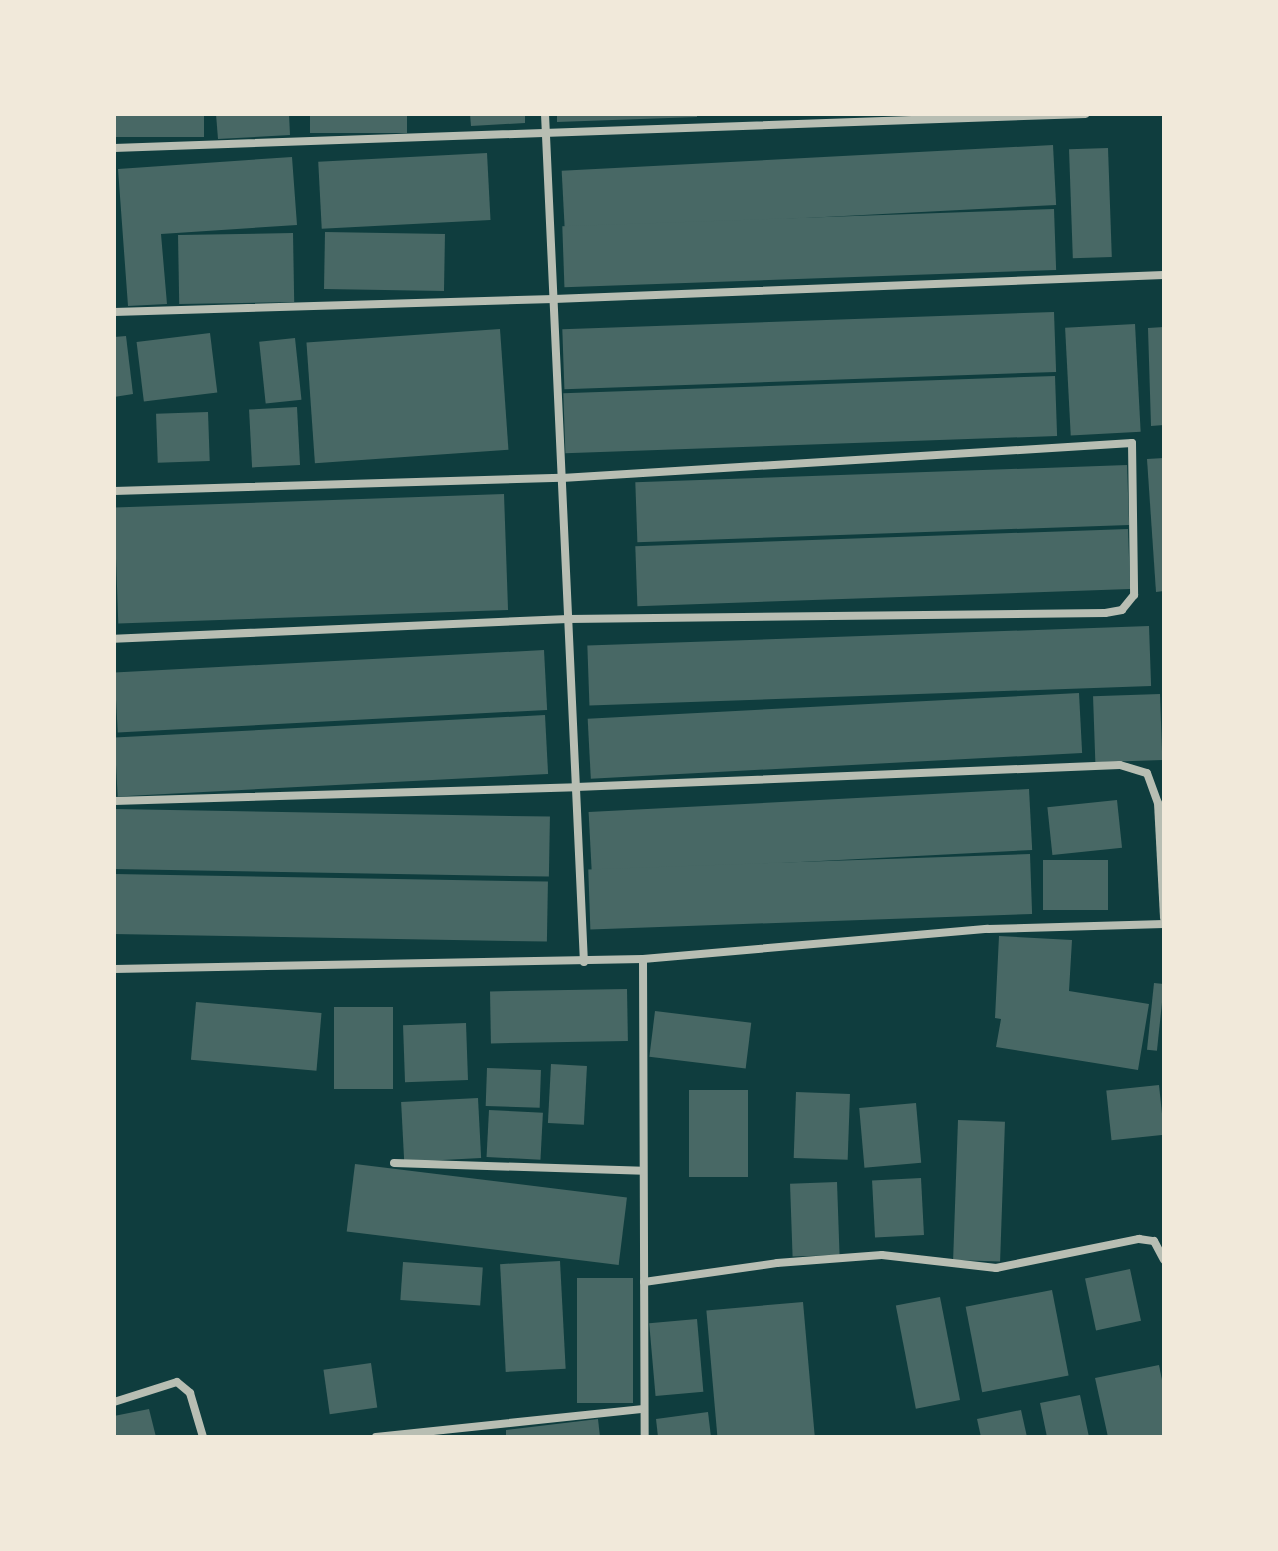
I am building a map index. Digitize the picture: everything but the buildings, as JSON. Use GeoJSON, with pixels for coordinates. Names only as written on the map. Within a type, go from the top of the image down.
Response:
{"type":"FeatureCollection","features":[{"type":"Feature","properties":{"kind":"street"},"geometry":{"type":"LineString","coordinates":[[545,114],[584,962]]}},
{"type":"Feature","properties":{"kind":"street"},"geometry":{"type":"LineString","coordinates":[[114,148],[1085,114]]}},
{"type":"Feature","properties":{"kind":"street"},"geometry":{"type":"LineString","coordinates":[[114,312],[554,299],[1164,275]]}},
{"type":"Feature","properties":{"kind":"street"},"geometry":{"type":"LineString","coordinates":[[114,491],[562,478],[1132,443],[1134,595],[1122,610],[568,619],[114,639]]}},
{"type":"Feature","properties":{"kind":"street"},"geometry":{"type":"LineString","coordinates":[[114,801],[576,787],[1120,765],[1147,773],[1158,803],[1164,921],[988,929],[584,962],[114,969]]}},
{"type":"Feature","properties":{"kind":"street"},"geometry":{"type":"LineString","coordinates":[[643,959],[645,1437]]}},
{"type":"Feature","properties":{"kind":"street"},"geometry":{"type":"LineString","coordinates":[[394,1163],[643,1171]]}},
{"type":"Feature","properties":{"kind":"street"},"geometry":{"type":"LineString","coordinates":[[644,1282],[777,1263],[882,1255],[996,1268],[1139,1239],[1154,1241],[1164,1260]]}},
{"type":"Feature","properties":{"kind":"street"},"geometry":{"type":"LineString","coordinates":[[114,1402],[177,1382],[190,1393],[203,1437]]}},
{"type":"Feature","properties":{"kind":"street"},"geometry":{"type":"LineString","coordinates":[[376,1437],[644,1409]]}}]}
